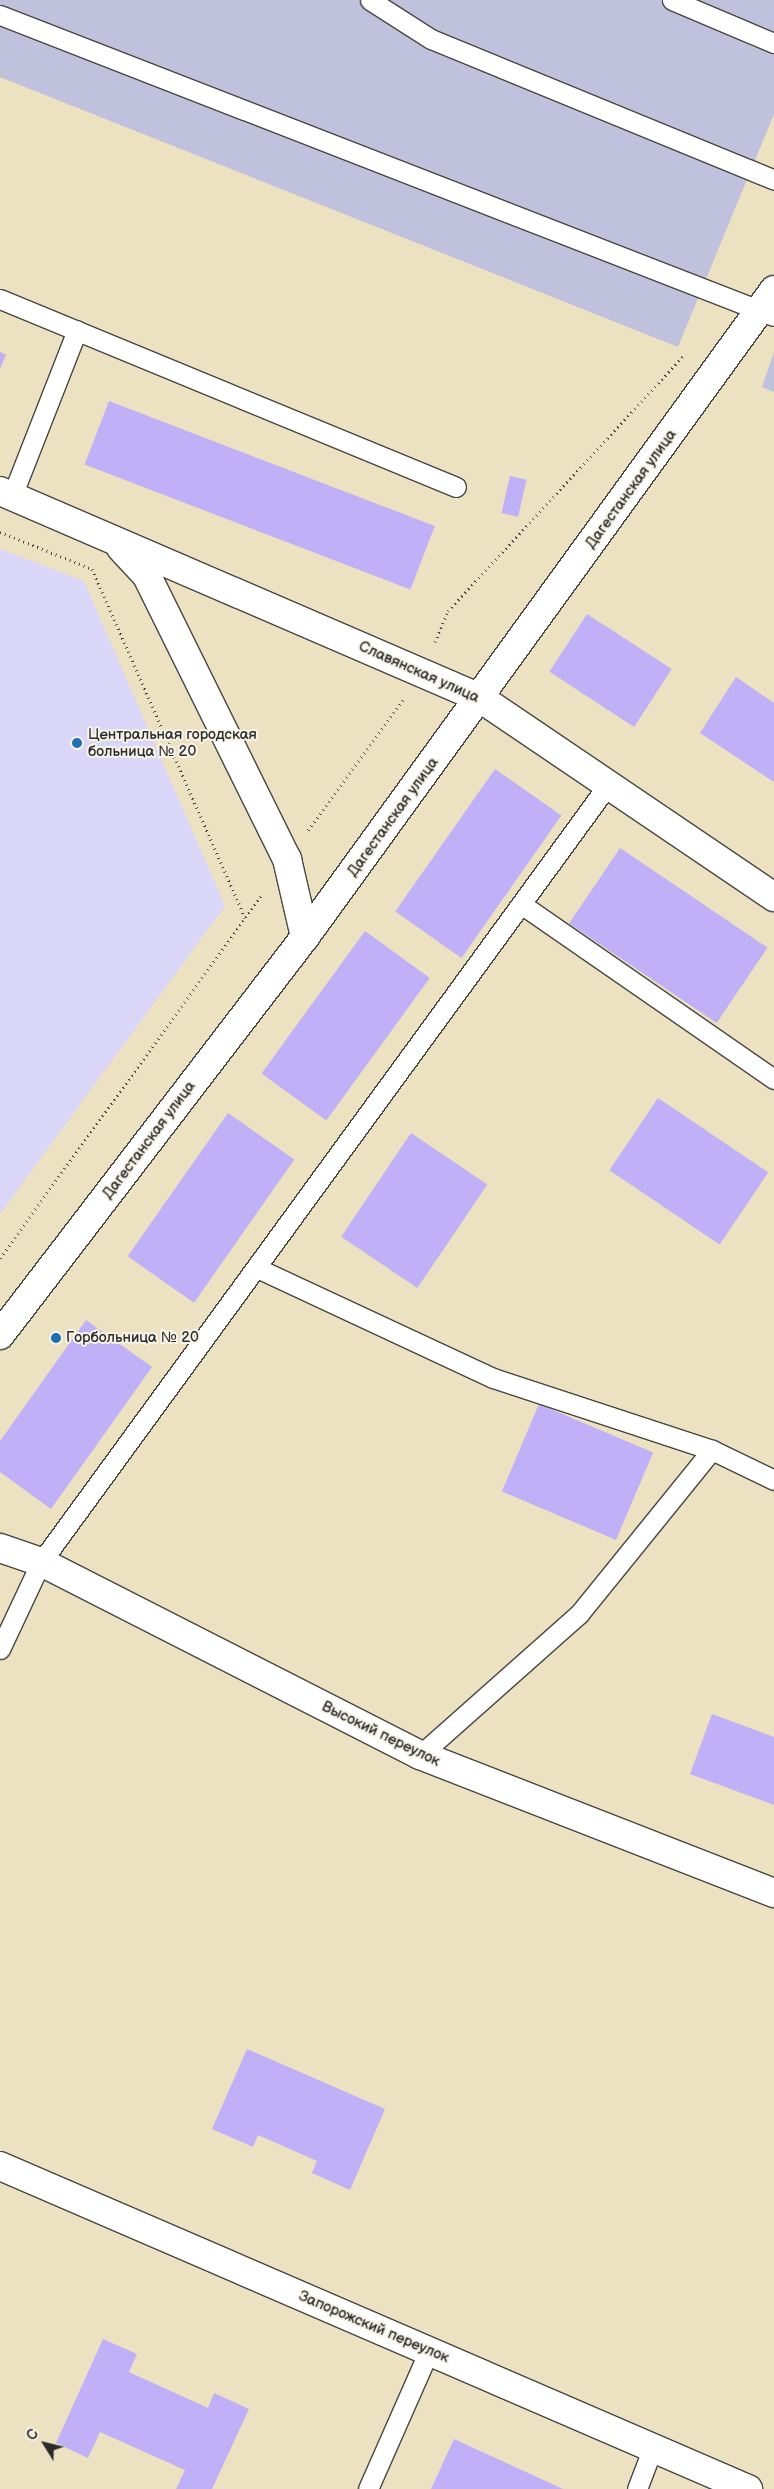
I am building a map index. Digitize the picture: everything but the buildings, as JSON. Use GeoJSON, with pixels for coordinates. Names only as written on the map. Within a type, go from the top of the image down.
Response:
{"type":"FeatureCollection","features":[{"type":"Feature","properties":{"kind":"street","name":"Дагестанская улица"},"geometry":{"type":"LineString","coordinates":[[0,1335],[305,937],[769,306]]}},
{"type":"Feature","properties":{"kind":"street","name":"Славянская улица"},"geometry":{"type":"LineString","coordinates":[[6,493],[480,698],[607,786],[774,897]]}},
{"type":"Feature","properties":{"kind":"street","name":"Славянская улица"},"geometry":{"type":"LineString","coordinates":[[114,540],[147,576],[287,859],[305,937]]}},
{"type":"Feature","properties":{"kind":"street","name":"Высокий переулок"},"geometry":{"type":"LineString","coordinates":[[0,1548],[41,1562],[420,1756],[774,1893]]}},
{"type":"Feature","properties":{"kind":"street","name":"Запорожский переулок"},"geometry":{"type":"LineString","coordinates":[[0,2166],[748,2489]]}},
{"type":"Feature","properties":{"kind":"lane"},"geometry":{"type":"LineString","coordinates":[[370,0],[431,39],[774,180]]}},
{"type":"Feature","properties":{"kind":"lane"},"geometry":{"type":"LineString","coordinates":[[672,0],[774,43]]}},
{"type":"Feature","properties":{"kind":"lane"},"geometry":{"type":"LineString","coordinates":[[0,15],[769,306]]}},
{"type":"Feature","properties":{"kind":"lane"},"geometry":{"type":"LineString","coordinates":[[0,298],[456,487]]}},
{"type":"Feature","properties":{"kind":"lane"},"geometry":{"type":"LineString","coordinates":[[6,493],[77,330]]}},
{"type":"Feature","properties":{"kind":"lane"},"geometry":{"type":"LineString","coordinates":[[0,1649],[41,1562],[524,906],[607,786]]}},
{"type":"Feature","properties":{"kind":"lane"},"geometry":{"type":"LineString","coordinates":[[524,906],[774,1078]]}},
{"type":"Feature","properties":{"kind":"lane"},"geometry":{"type":"LineString","coordinates":[[256,1268],[493,1378],[712,1450],[774,1480]]}},
{"type":"Feature","properties":{"kind":"lane"},"geometry":{"type":"LineString","coordinates":[[420,1756],[579,1614],[712,1450]]}},
{"type":"Feature","properties":{"kind":"lane"},"geometry":{"type":"LineString","coordinates":[[368,2489],[429,2351]]}},
{"type":"Feature","properties":{"kind":"lane"},"geometry":{"type":"LineString","coordinates":[[637,2489],[653,2447]]}},
{"type":"Feature","properties":{"kind":"path"},"geometry":{"type":"LineString","coordinates":[[0,1258],[422,673],[448,611],[686,352]]}},
{"type":"Feature","properties":{"kind":"path"},"geometry":{"type":"LineString","coordinates":[[0,532],[92,569],[245,919]]}},
{"type":"Feature","properties":{"kind":"shaded area"},"geometry":{"type":"Polygon","coordinates":[[[0,0],[774,0],[774,114],[678,347],[0,77],[0,0]]]}},
{"type":"Feature","properties":{"kind":"shaded area"},"geometry":{"type":"Polygon","coordinates":[[[774,352],[774,392],[762,387],[774,352]]]}},
{"type":"Feature","properties":{"kind":"shaded area","name":"Центральная городская больница № 20"},"geometry":{"type":"Polygon","coordinates":[[[0,549],[84,581],[225,906],[0,1214],[0,549]]]}},
{"type":"Feature","properties":{"kind":"place","name":"Центральная городская больница № 20"},"geometry":{"type":"Point","coordinates":[77,743]}},
{"type":"Feature","properties":{"kind":"place","name":"Горбольница № 20"},"geometry":{"type":"Point","coordinates":[56,1338]}}]}
